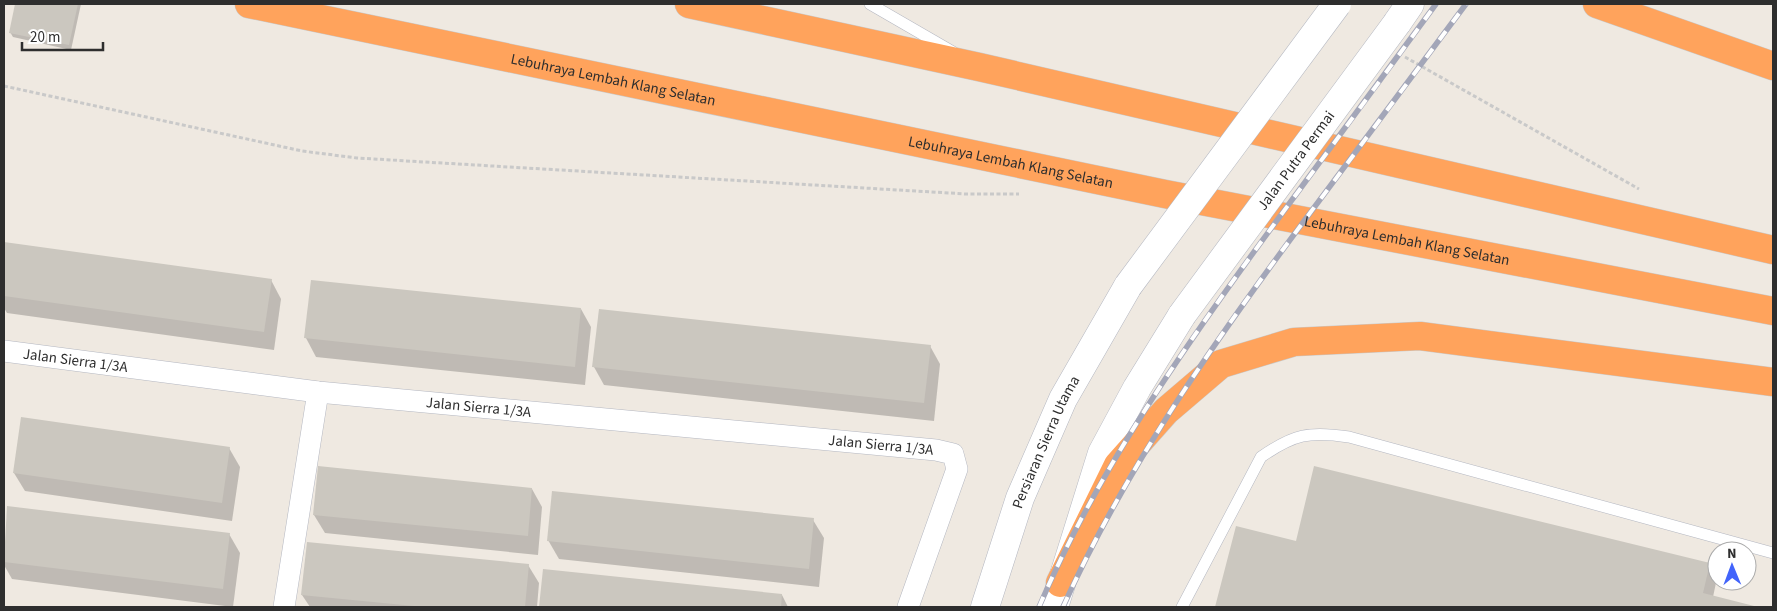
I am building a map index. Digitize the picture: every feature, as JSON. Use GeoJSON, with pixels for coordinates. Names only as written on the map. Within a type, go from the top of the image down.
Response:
{"type":"FeatureCollection","features":[{"type":"Feature","properties":{"kind":"highway","name":"Lebuhraya Lembah Klang Selatan"},"geometry":{"type":"LineString","coordinates":[[249,4],[1165,194],[1773,311]]}},
{"type":"Feature","properties":{"kind":"highway"},"geometry":{"type":"LineString","coordinates":[[689,4],[979,67],[1773,250]]}},
{"type":"Feature","properties":{"kind":"highway"},"geometry":{"type":"LineString","coordinates":[[1597,4],[1773,66]]}},
{"type":"Feature","properties":{"kind":"highway"},"geometry":{"type":"LineString","coordinates":[[1057,595],[1118,465],[1166,411],[1221,364],[1294,342],[1420,336],[1773,382]]}},
{"type":"Feature","properties":{"kind":"main road","name":"Persiaran Sierra Utama"},"geometry":{"type":"LineString","coordinates":[[985,607],[1024,489],[1063,399],[1128,286],[1337,4]]}},
{"type":"Feature","properties":{"kind":"main road","name":"Jalan Putra Permai"},"geometry":{"type":"LineString","coordinates":[[1057,595],[1102,453],[1137,388],[1182,315],[1404,13]]}},
{"type":"Feature","properties":{"kind":"street","name":"Jalan Sierra 1/3A"},"geometry":{"type":"LineString","coordinates":[[4,351],[318,392],[936,450],[953,454],[957,469],[908,607]]}},
{"type":"Feature","properties":{"kind":"street"},"geometry":{"type":"LineString","coordinates":[[284,607],[318,392]]}},
{"type":"Feature","properties":{"kind":"lane"},"geometry":{"type":"LineString","coordinates":[[870,4],[979,67]]}},
{"type":"Feature","properties":{"kind":"lane"},"geometry":{"type":"LineString","coordinates":[[1182,607],[1261,457],[1279,444],[1303,434],[1349,437],[1773,553]]}},
{"type":"Feature","properties":{"kind":"path"},"geometry":{"type":"LineString","coordinates":[[1397,52],[1646,193]]}},
{"type":"Feature","properties":{"kind":"path"},"geometry":{"type":"LineString","coordinates":[[4,86],[302,151],[357,158],[966,194],[1026,194]]}},
{"type":"Feature","properties":{"kind":"building"},"geometry":{"type":"Polygon","coordinates":[[[15,4],[78,4],[69,45],[9,33],[15,4]]]}},
{"type":"Feature","properties":{"kind":"building"},"geometry":{"type":"Polygon","coordinates":[[[4,242],[272,279],[264,332],[4,296],[4,242]]]}},
{"type":"Feature","properties":{"kind":"building"},"geometry":{"type":"Polygon","coordinates":[[[311,280],[581,308],[575,367],[304,338],[311,280]]]}},
{"type":"Feature","properties":{"kind":"building"},"geometry":{"type":"Polygon","coordinates":[[[599,309],[931,345],[924,403],[592,367],[599,309]]]}},
{"type":"Feature","properties":{"kind":"building"},"geometry":{"type":"Polygon","coordinates":[[[21,417],[230,447],[222,503],[13,473],[21,417]]]}},
{"type":"Feature","properties":{"kind":"building"},"geometry":{"type":"Polygon","coordinates":[[[318,466],[532,488],[528,536],[313,515],[318,466]]]}},
{"type":"Feature","properties":{"kind":"building"},"geometry":{"type":"Polygon","coordinates":[[[1314,466],[1707,562],[1707,576],[1703,593],[1758,607],[1215,607],[1236,526],[1296,541],[1314,466]]]}},
{"type":"Feature","properties":{"kind":"building"},"geometry":{"type":"Polygon","coordinates":[[[552,491],[814,518],[809,569],[547,541],[552,491]]]}},
{"type":"Feature","properties":{"kind":"building"},"geometry":{"type":"Polygon","coordinates":[[[7,506],[230,533],[223,589],[4,562],[7,506]]]}},
{"type":"Feature","properties":{"kind":"building"},"geometry":{"type":"Polygon","coordinates":[[[307,542],[529,564],[525,607],[424,607],[301,595],[307,542]]]}},
{"type":"Feature","properties":{"kind":"building"},"geometry":{"type":"Polygon","coordinates":[[[543,569],[782,594],[781,607],[539,607],[543,569]]]}},
{"type":"Feature","properties":{"kind":"railway"},"geometry":{"type":"LineString","coordinates":[[1039,607],[1062,556],[1088,506],[1146,408],[1242,268],[1436,4]]}},
{"type":"Feature","properties":{"kind":"railway"},"geometry":{"type":"LineString","coordinates":[[1063,607],[1115,503],[1144,453],[1207,356],[1275,260],[1466,4]]}}]}
